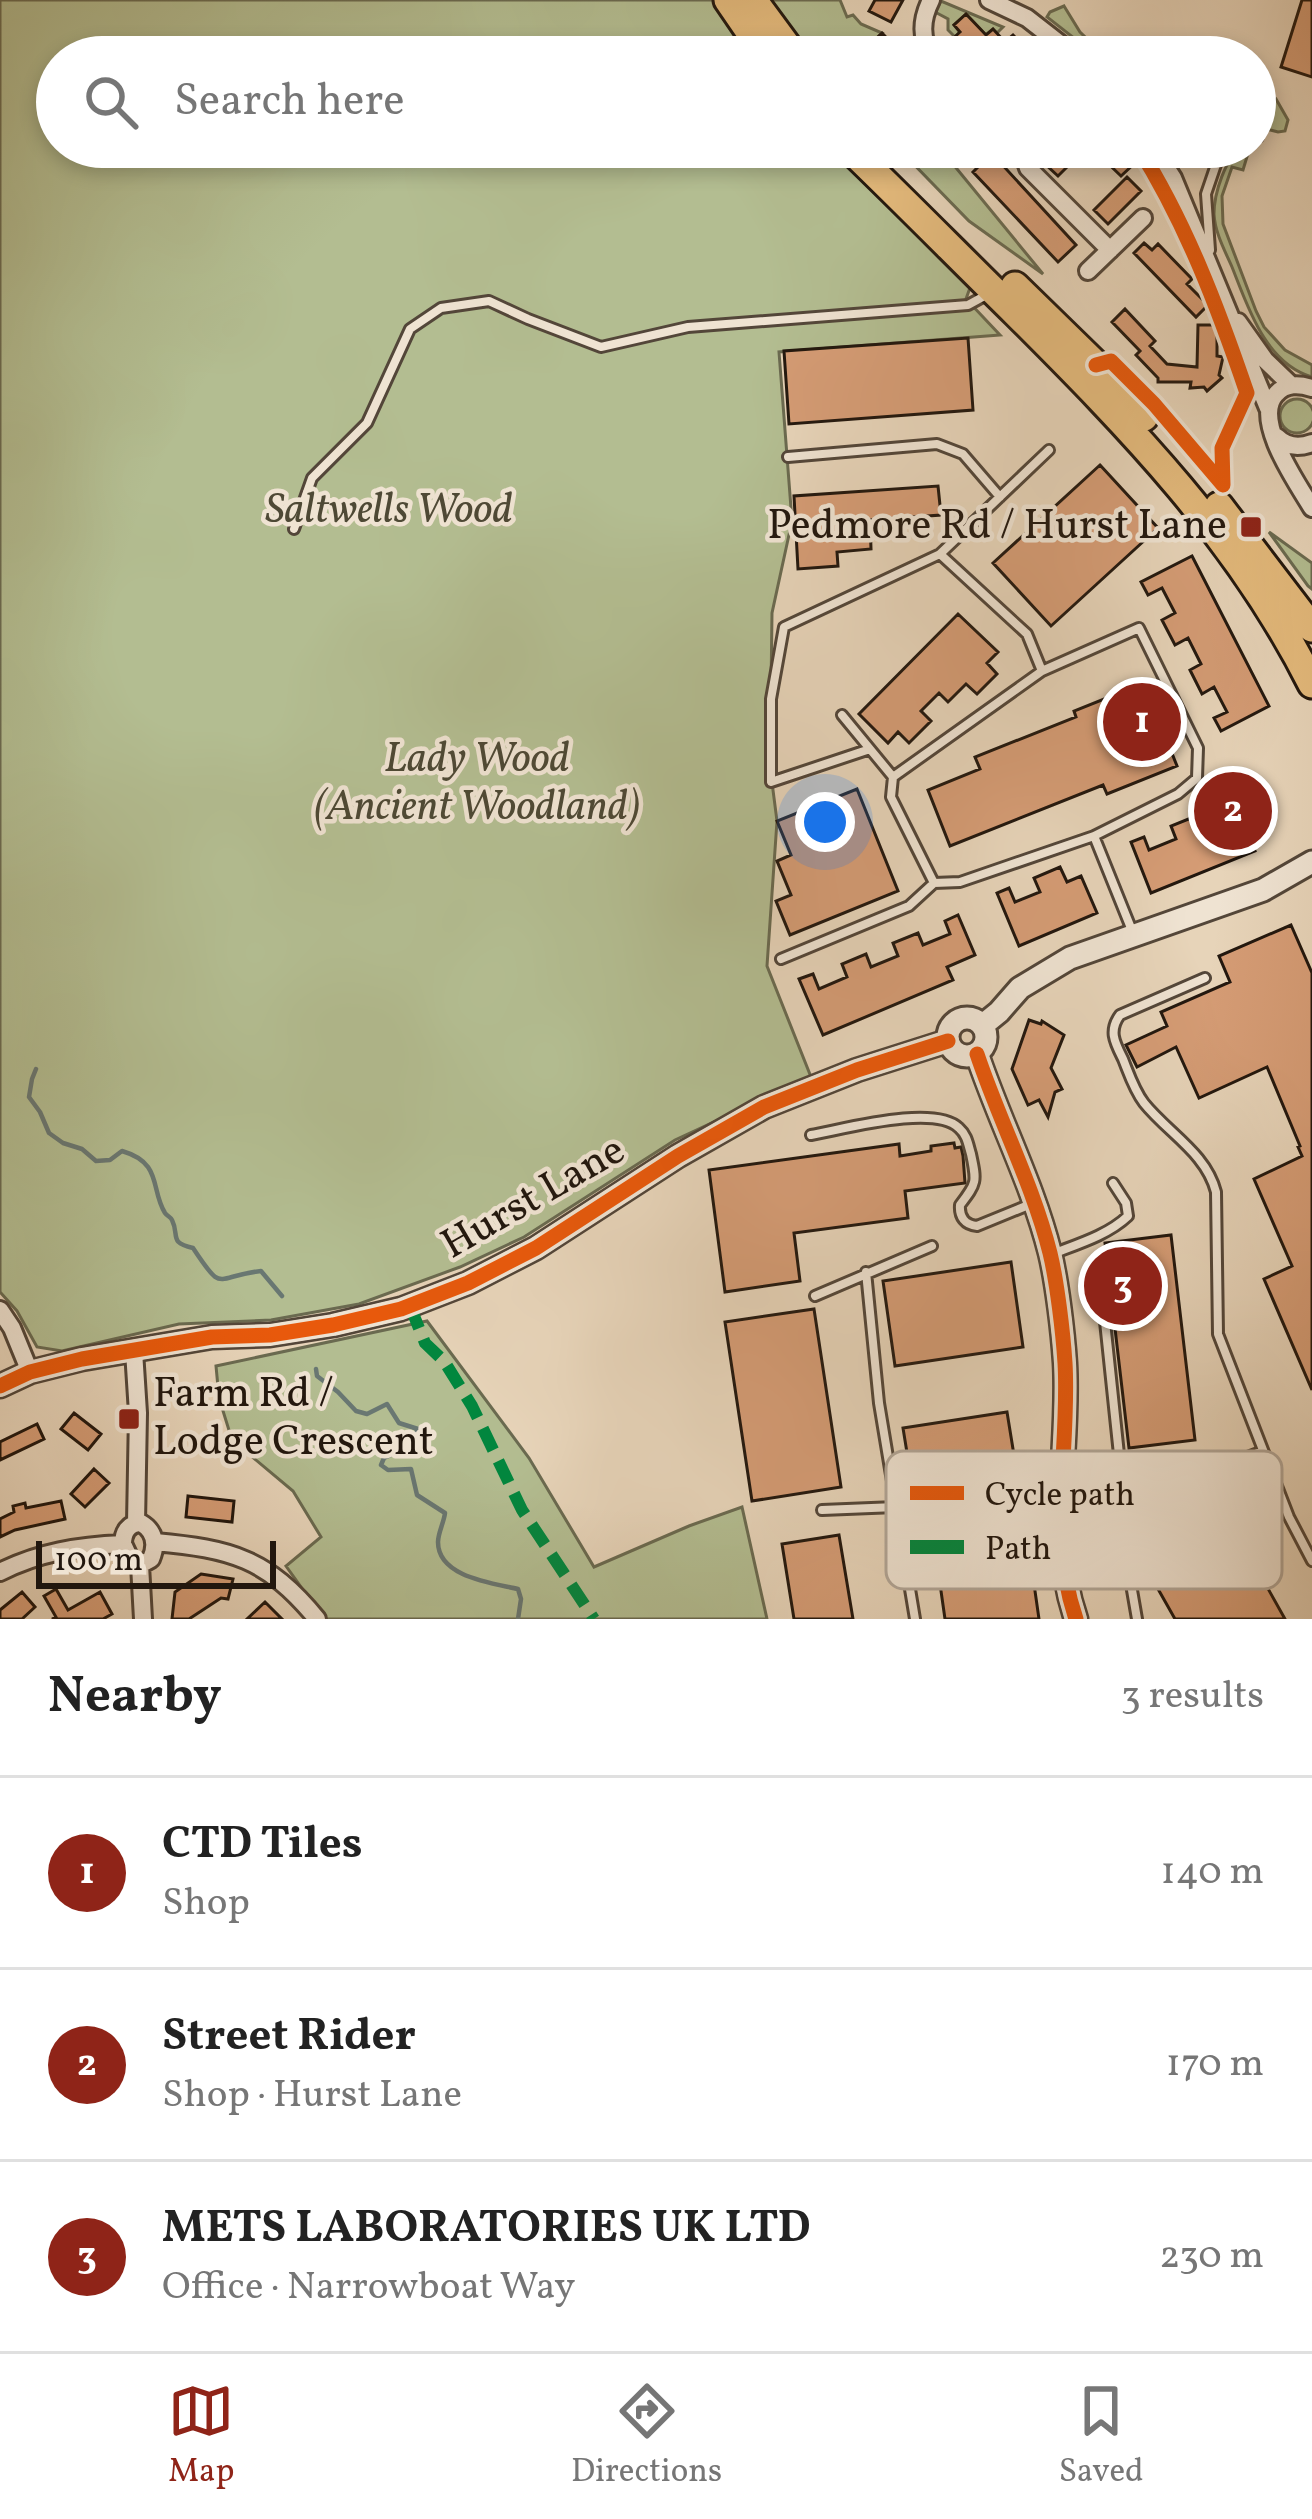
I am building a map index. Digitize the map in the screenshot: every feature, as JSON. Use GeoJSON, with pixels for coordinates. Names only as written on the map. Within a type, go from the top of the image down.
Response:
{"type":"FeatureCollection","features":[{"type":"Feature","properties":{"kind":"highway"},"geometry":{"type":"LineString","coordinates":[[728,0],[753,36]]}},
{"type":"Feature","properties":{"kind":"highway"},"geometry":{"type":"LineString","coordinates":[[753,0],[780,36]]}},
{"type":"Feature","properties":{"kind":"highway"},"geometry":{"type":"LineString","coordinates":[[869,168],[1122,419],[1218,532],[1271,608],[1312,684]]}},
{"type":"Feature","properties":{"kind":"highway"},"geometry":{"type":"LineString","coordinates":[[897,168],[1134,405],[1237,527],[1312,628]]}},
{"type":"Feature","properties":{"kind":"highway"},"geometry":{"type":"LineString","coordinates":[[1286,593],[1312,609]]}},
{"type":"Feature","properties":{"kind":"highway"},"geometry":{"type":"LineString","coordinates":[[1286,593],[1312,638]]}},
{"type":"Feature","properties":{"kind":"street"},"geometry":{"type":"LineString","coordinates":[[923,36],[931,0]]}},
{"type":"Feature","properties":{"kind":"street"},"geometry":{"type":"LineString","coordinates":[[988,0],[1027,18],[1050,36]]}},
{"type":"Feature","properties":{"kind":"street"},"geometry":{"type":"LineString","coordinates":[[1030,168],[1110,250]]}},
{"type":"Feature","properties":{"kind":"street"},"geometry":{"type":"LineString","coordinates":[[1167,168],[1268,408]]}},
{"type":"Feature","properties":{"kind":"street"},"geometry":{"type":"LineString","coordinates":[[1088,271],[1143,218]]}},
{"type":"Feature","properties":{"kind":"street"},"geometry":{"type":"LineString","coordinates":[[1227,307],[1265,360],[1291,385],[1312,388]]}},
{"type":"Feature","properties":{"kind":"street"},"geometry":{"type":"LineString","coordinates":[[1291,385],[1276,394],[1267,418],[1312,508]]}},
{"type":"Feature","properties":{"kind":"street"},"geometry":{"type":"LineString","coordinates":[[1272,432],[1288,445],[1312,443]]}},
{"type":"Feature","properties":{"kind":"street"},"geometry":{"type":"LineString","coordinates":[[1263,890],[1312,862]]}},
{"type":"Feature","properties":{"kind":"street"},"geometry":{"type":"LineString","coordinates":[[982,1025],[1020,988],[1070,958],[1312,875]]}},
{"type":"Feature","properties":{"kind":"street"},"geometry":{"type":"LineString","coordinates":[[960,1019],[974,1019],[982,1025],[987,1038],[977,1054],[961,1055],[948,1041],[952,1026],[960,1019]]}},
{"type":"Feature","properties":{"kind":"street","name":"Hurst Lane"},"geometry":{"type":"LineString","coordinates":[[0,1386],[30,1372],[82,1359],[212,1337],[333,1325],[401,1309],[468,1283],[536,1248],[764,1107],[948,1041]]}},
{"type":"Feature","properties":{"kind":"street"},"geometry":{"type":"LineString","coordinates":[[977,1054],[1051,1254],[1065,1363],[1061,1451]]}},
{"type":"Feature","properties":{"kind":"street"},"geometry":{"type":"LineString","coordinates":[[0,1310],[30,1372]]}},
{"type":"Feature","properties":{"kind":"street"},"geometry":{"type":"LineString","coordinates":[[134,1351],[136,1523],[125,1532],[122,1544],[130,1559],[140,1565]]}},
{"type":"Feature","properties":{"kind":"street"},"geometry":{"type":"LineString","coordinates":[[136,1523],[148,1528],[155,1542],[151,1559],[140,1565]]}},
{"type":"Feature","properties":{"kind":"street"},"geometry":{"type":"LineString","coordinates":[[155,1542],[205,1547],[256,1564],[272,1572],[317,1619]]}},
{"type":"Feature","properties":{"kind":"street"},"geometry":{"type":"LineString","coordinates":[[0,1572],[72,1546],[122,1544]]}},
{"type":"Feature","properties":{"kind":"street"},"geometry":{"type":"LineString","coordinates":[[140,1565],[143,1619]]}},
{"type":"Feature","properties":{"kind":"street"},"geometry":{"type":"LineString","coordinates":[[1068,1589],[1076,1619]]}},
{"type":"Feature","properties":{"kind":"lane"},"geometry":{"type":"LineString","coordinates":[[1214,278],[1206,194],[1215,168]]}},
{"type":"Feature","properties":{"kind":"lane"},"geometry":{"type":"LineString","coordinates":[[294,530],[312,478],[367,423],[410,329],[441,308],[489,301],[601,347],[688,327],[968,305],[994,291]]}},
{"type":"Feature","properties":{"kind":"lane"},"geometry":{"type":"LineString","coordinates":[[788,457],[937,444],[964,454],[1000,496]]}},
{"type":"Feature","properties":{"kind":"lane"},"geometry":{"type":"LineString","coordinates":[[870,748],[771,782],[771,699],[784,627],[940,554],[1049,450]]}},
{"type":"Feature","properties":{"kind":"lane"},"geometry":{"type":"LineString","coordinates":[[940,554],[1027,634],[1042,670]]}},
{"type":"Feature","properties":{"kind":"lane"},"geometry":{"type":"LineString","coordinates":[[781,958],[909,906],[934,883],[959,882],[1094,836],[1178,794],[1197,778],[1198,748],[1139,628],[1042,670],[893,777]]}},
{"type":"Feature","properties":{"kind":"lane"},"geometry":{"type":"LineString","coordinates":[[842,715],[893,777],[892,797],[934,883]]}},
{"type":"Feature","properties":{"kind":"lane"},"geometry":{"type":"LineString","coordinates":[[1094,836],[1134,934]]}},
{"type":"Feature","properties":{"kind":"lane"},"geometry":{"type":"LineString","coordinates":[[1205,978],[1120,1015],[1112,1030],[1139,1097],[1212,1176],[1218,1334],[1263,1450]]}},
{"type":"Feature","properties":{"kind":"lane"},"geometry":{"type":"LineString","coordinates":[[811,1135],[920,1117],[945,1120],[967,1139],[976,1176],[972,1191],[960,1205],[963,1220],[977,1226],[1033,1203]]}},
{"type":"Feature","properties":{"kind":"lane"},"geometry":{"type":"LineString","coordinates":[[1051,1254],[1086,1242],[1128,1216],[1113,1183]]}},
{"type":"Feature","properties":{"kind":"lane"},"geometry":{"type":"LineString","coordinates":[[815,1296],[932,1246]]}},
{"type":"Feature","properties":{"kind":"lane"},"geometry":{"type":"LineString","coordinates":[[866,1272],[887,1451]]}},
{"type":"Feature","properties":{"kind":"lane"},"geometry":{"type":"LineString","coordinates":[[1100,1274],[1119,1451]]}},
{"type":"Feature","properties":{"kind":"lane"},"geometry":{"type":"LineString","coordinates":[[1282,1498],[1312,1561]]}},
{"type":"Feature","properties":{"kind":"lane"},"geometry":{"type":"LineString","coordinates":[[822,1510],[886,1507]]}},
{"type":"Feature","properties":{"kind":"lane"},"geometry":{"type":"LineString","coordinates":[[910,1589],[915,1619]]}},
{"type":"Feature","properties":{"kind":"lane"},"geometry":{"type":"LineString","coordinates":[[1132,1589],[1137,1619]]}},
{"type":"Feature","properties":{"kind":"green space","name":"Saltwells Wood"},"geometry":{"type":"Polygon","coordinates":[[[0,0],[716,0],[743,36],[36,36],[36,168],[857,168],[971,285],[966,299],[1000,335],[779,352],[792,521],[772,613],[770,767],[777,821],[767,966],[811,1077],[675,1140],[524,1237],[460,1267],[359,1304],[271,1320],[179,1324],[62,1351],[37,1347],[0,1292],[0,0]]]}},
{"type":"Feature","properties":{"kind":"green space"},"geometry":{"type":"Polygon","coordinates":[[[770,0],[840,0],[847,17],[853,15],[882,33],[879,36],[795,36],[770,0]]]}},
{"type":"Feature","properties":{"kind":"green space"},"geometry":{"type":"Polygon","coordinates":[[[941,1],[1003,27],[986,35],[966,14],[954,25],[960,32],[954,36],[948,30],[948,19],[935,12],[941,1]]]}},
{"type":"Feature","properties":{"kind":"green space"},"geometry":{"type":"Polygon","coordinates":[[[1064,6],[1084,36],[1071,36],[1047,17],[1064,6]]]}},
{"type":"Feature","properties":{"kind":"green space"},"geometry":{"type":"Polygon","coordinates":[[[1276,99],[1288,120],[1285,131],[1278,132],[1276,99]]]}},
{"type":"Feature","properties":{"kind":"green space"},"geometry":{"type":"Polygon","coordinates":[[[917,168],[956,168],[1043,274],[969,221],[917,168]]]}},
{"type":"Feature","properties":{"kind":"green space"},"geometry":{"type":"Polygon","coordinates":[[[1226,168],[1232,168],[1222,196],[1223,224],[1256,311],[1285,350],[1312,365],[1312,377],[1282,360],[1260,332],[1218,235],[1214,214],[1226,168]]]}},
{"type":"Feature","properties":{"kind":"green space"},"geometry":{"type":"Polygon","coordinates":[[[1297,399],[1309,404],[1313,423],[1309,428],[1297,433],[1285,428],[1280,416],[1285,404],[1297,399]]]}},
{"type":"Feature","properties":{"kind":"green space"},"geometry":{"type":"Polygon","coordinates":[[[1269,532],[1312,563],[1312,589],[1308,586],[1269,532]]]}},
{"type":"Feature","properties":{"kind":"green space"},"geometry":{"type":"Polygon","coordinates":[[[427,1321],[529,1458],[594,1567],[742,1507],[767,1619],[324,1619],[286,1566],[321,1537],[293,1491],[232,1440],[219,1398],[216,1366],[427,1321]]]}},
{"type":"Feature","properties":{"kind":"building"},"geometry":{"type":"Polygon","coordinates":[[[875,0],[903,0],[891,22],[869,11],[875,0]]]}},
{"type":"Feature","properties":{"kind":"building"},"geometry":{"type":"Polygon","coordinates":[[[1302,0],[1312,0],[1312,77],[1281,67],[1302,0]]]}},
{"type":"Feature","properties":{"kind":"building"},"geometry":{"type":"Polygon","coordinates":[[[966,14],[986,35],[993,29],[999,36],[956,36],[960,32],[954,25],[966,14]]]}},
{"type":"Feature","properties":{"kind":"building"},"geometry":{"type":"Polygon","coordinates":[[[1005,168],[1076,245],[1058,262],[973,172],[1005,168]]]}},
{"type":"Feature","properties":{"kind":"building"},"geometry":{"type":"Polygon","coordinates":[[[1127,177],[1141,191],[1108,224],[1094,210],[1127,177]]]}},
{"type":"Feature","properties":{"kind":"building"},"geometry":{"type":"Polygon","coordinates":[[[1144,243],[1152,250],[1158,244],[1192,279],[1187,284],[1208,305],[1196,317],[1134,253],[1144,243]]]}},
{"type":"Feature","properties":{"kind":"building"},"geometry":{"type":"Polygon","coordinates":[[[1125,309],[1155,341],[1150,346],[1167,364],[1197,367],[1198,325],[1217,325],[1222,378],[1207,391],[1190,388],[1191,382],[1158,382],[1136,355],[1140,351],[1112,322],[1125,309]]]}},
{"type":"Feature","properties":{"kind":"building"},"geometry":{"type":"Polygon","coordinates":[[[968,338],[973,410],[789,424],[784,351],[968,338]]]}},
{"type":"Feature","properties":{"kind":"building"},"geometry":{"type":"Polygon","coordinates":[[[1100,465],[1158,528],[1051,626],[993,563],[1100,465]]]}},
{"type":"Feature","properties":{"kind":"building"},"geometry":{"type":"Polygon","coordinates":[[[938,486],[941,515],[870,520],[871,549],[837,552],[838,566],[798,569],[794,496],[938,486]]]}},
{"type":"Feature","properties":{"kind":"building"},"geometry":{"type":"Polygon","coordinates":[[[1192,556],[1269,706],[1221,731],[1214,718],[1227,712],[1214,687],[1202,694],[1190,670],[1201,664],[1188,638],[1175,645],[1162,620],[1175,613],[1162,588],[1148,595],[1141,582],[1192,556]]]}},
{"type":"Feature","properties":{"kind":"building"},"geometry":{"type":"Polygon","coordinates":[[[958,614],[998,652],[987,663],[997,674],[977,694],[966,684],[948,702],[939,693],[921,711],[931,721],[909,743],[898,732],[888,743],[859,714],[958,614]]]}},
{"type":"Feature","properties":{"kind":"building"},"geometry":{"type":"Polygon","coordinates":[[[1144,683],[1177,766],[1107,794],[1103,785],[950,846],[928,790],[980,769],[975,757],[1076,717],[1074,711],[1144,683]]]}},
{"type":"Feature","properties":{"kind":"building"},"geometry":{"type":"Polygon","coordinates":[[[857,789],[898,891],[790,935],[776,901],[791,895],[777,861],[791,855],[777,821],[857,789]]]}},
{"type":"Feature","properties":{"kind":"building"},"geometry":{"type":"Polygon","coordinates":[[[1236,802],[1255,851],[1151,893],[1131,842],[1144,837],[1149,850],[1176,839],[1171,826],[1196,816],[1202,830],[1227,820],[1222,807],[1236,802]]]}},
{"type":"Feature","properties":{"kind":"building"},"geometry":{"type":"Polygon","coordinates":[[[1060,867],[1067,882],[1081,876],[1097,913],[1019,946],[997,893],[1009,888],[1015,902],[1040,892],[1034,878],[1060,867]]]}},
{"type":"Feature","properties":{"kind":"building"},"geometry":{"type":"Polygon","coordinates":[[[958,915],[975,955],[947,967],[953,980],[823,1035],[799,979],[813,974],[819,989],[847,977],[842,964],[866,954],[871,967],[898,956],[893,943],[918,933],[923,945],[950,934],[945,921],[958,915]]]}},
{"type":"Feature","properties":{"kind":"building"},"geometry":{"type":"Polygon","coordinates":[[[1291,925],[1312,973],[1312,1390],[1264,1279],[1292,1266],[1254,1179],[1302,1156],[1267,1067],[1199,1098],[1176,1047],[1137,1067],[1126,1045],[1167,1026],[1161,1012],[1230,982],[1219,956],[1291,925]]]}},
{"type":"Feature","properties":{"kind":"building"},"geometry":{"type":"Polygon","coordinates":[[[1029,1020],[1042,1021],[1064,1035],[1051,1068],[1062,1089],[1055,1092],[1048,1117],[1039,1100],[1028,1105],[1012,1069],[1029,1020]]]}},
{"type":"Feature","properties":{"kind":"building"},"geometry":{"type":"Polygon","coordinates":[[[954,1143],[955,1148],[961,1147],[965,1183],[905,1191],[908,1218],[794,1233],[800,1281],[725,1292],[709,1170],[899,1144],[900,1156],[954,1143]]]}},
{"type":"Feature","properties":{"kind":"building"},"geometry":{"type":"Polygon","coordinates":[[[1171,1235],[1195,1440],[1129,1448],[1105,1243],[1171,1235]]]}},
{"type":"Feature","properties":{"kind":"building"},"geometry":{"type":"Polygon","coordinates":[[[1011,1262],[1023,1347],[895,1366],[883,1281],[1011,1262]]]}},
{"type":"Feature","properties":{"kind":"building"},"geometry":{"type":"Polygon","coordinates":[[[814,1309],[841,1487],[752,1501],[725,1322],[814,1309]]]}},
{"type":"Feature","properties":{"kind":"building"},"geometry":{"type":"Polygon","coordinates":[[[1007,1412],[1013,1451],[907,1451],[903,1428],[1007,1412]]]}},
{"type":"Feature","properties":{"kind":"building"},"geometry":{"type":"Polygon","coordinates":[[[74,1413],[101,1434],[88,1450],[61,1429],[74,1413]]]}},
{"type":"Feature","properties":{"kind":"building"},"geometry":{"type":"Polygon","coordinates":[[[37,1424],[44,1439],[0,1460],[0,1442],[37,1424]]]}},
{"type":"Feature","properties":{"kind":"building"},"geometry":{"type":"Polygon","coordinates":[[[94,1469],[109,1483],[85,1507],[71,1494],[94,1469]]]}},
{"type":"Feature","properties":{"kind":"building"},"geometry":{"type":"Polygon","coordinates":[[[188,1496],[234,1501],[232,1522],[186,1517],[188,1496]]]}},
{"type":"Feature","properties":{"kind":"building"},"geometry":{"type":"Polygon","coordinates":[[[61,1501],[65,1519],[0,1537],[0,1519],[14,1512],[13,1506],[61,1501]]]}},
{"type":"Feature","properties":{"kind":"building"},"geometry":{"type":"Polygon","coordinates":[[[839,1535],[853,1619],[794,1619],[782,1544],[839,1535]]]}},
{"type":"Feature","properties":{"kind":"building"},"geometry":{"type":"Polygon","coordinates":[[[201,1574],[233,1579],[228,1599],[221,1598],[189,1619],[172,1619],[175,1592],[201,1574]]]}},
{"type":"Feature","properties":{"kind":"building"},"geometry":{"type":"Polygon","coordinates":[[[56,1589],[68,1610],[100,1592],[112,1614],[103,1619],[52,1619],[56,1617],[44,1596],[56,1589]]]}},
{"type":"Feature","properties":{"kind":"building"},"geometry":{"type":"Polygon","coordinates":[[[941,1589],[1035,1589],[1039,1619],[945,1619],[941,1589]]]}},
{"type":"Feature","properties":{"kind":"building"},"geometry":{"type":"Polygon","coordinates":[[[1158,1589],[1268,1589],[1285,1619],[1175,1619],[1158,1589]]]}},
{"type":"Feature","properties":{"kind":"building"},"geometry":{"type":"Polygon","coordinates":[[[22,1592],[35,1607],[22,1619],[0,1619],[0,1610],[22,1592]]]}},
{"type":"Feature","properties":{"kind":"building"},"geometry":{"type":"Polygon","coordinates":[[[265,1602],[282,1619],[247,1619],[265,1602]]]}},
{"type":"Feature","properties":{"kind":"waterway"},"geometry":{"type":"LineString","coordinates":[[36,1069],[29,1097],[49,1133],[96,1161],[110,1160],[122,1151],[144,1162],[177,1241],[193,1248],[216,1277],[261,1271],[282,1296]]}},
{"type":"Feature","properties":{"kind":"waterway"},"geometry":{"type":"LineString","coordinates":[[316,1369],[317,1376],[356,1411],[367,1414],[387,1404],[399,1423],[418,1429],[381,1465],[388,1470],[411,1469],[417,1495],[445,1513],[438,1542],[447,1563],[481,1581],[518,1589],[518,1619]]}},
{"type":"Feature","properties":{"kind":"marked path"},"geometry":{"type":"LineString","coordinates":[[410,1306],[425,1343],[444,1361],[472,1406],[522,1510],[594,1619]]}},
{"type":"Feature","properties":{"kind":"cycle path"},"geometry":{"type":"LineString","coordinates":[[1096,365],[1111,361],[1223,485],[1222,448],[1247,393],[1200,267],[1150,168]]}},
{"type":"Feature","properties":{"kind":"cycle path"},"geometry":{"type":"LineString","coordinates":[[0,1386],[30,1372],[82,1359],[212,1337],[270,1335],[401,1309],[468,1283],[536,1248],[764,1107],[948,1041]]}},
{"type":"Feature","properties":{"kind":"cycle path"},"geometry":{"type":"LineString","coordinates":[[977,1054],[1050,1253],[1065,1363],[1064,1451]]}},
{"type":"Feature","properties":{"kind":"cycle path"},"geometry":{"type":"LineString","coordinates":[[1068,1589],[1076,1619]]}},
{"type":"Feature","properties":{"kind":"place","name":"Pedmore Rd / Hurst Lane"},"geometry":{"type":"Point","coordinates":[1251,527]}},
{"type":"Feature","properties":{"kind":"place","name":"CTD Tiles"},"geometry":{"type":"Point","coordinates":[1142,722]}},
{"type":"Feature","properties":{"kind":"place","name":"Street Rider"},"geometry":{"type":"Point","coordinates":[1233,811]}},
{"type":"Feature","properties":{"kind":"place","name":"METS LABORATORIES UK LTD"},"geometry":{"type":"Point","coordinates":[1123,1286]}},
{"type":"Feature","properties":{"kind":"place","name":"Farm Rd / Lodge Crescent"},"geometry":{"type":"Point","coordinates":[129,1419]}},
{"type":"Feature","properties":{"kind":"park label","name":"Lady Wood (Ancient Woodland)"},"geometry":{"type":"Point","coordinates":[477,784]}}]}
